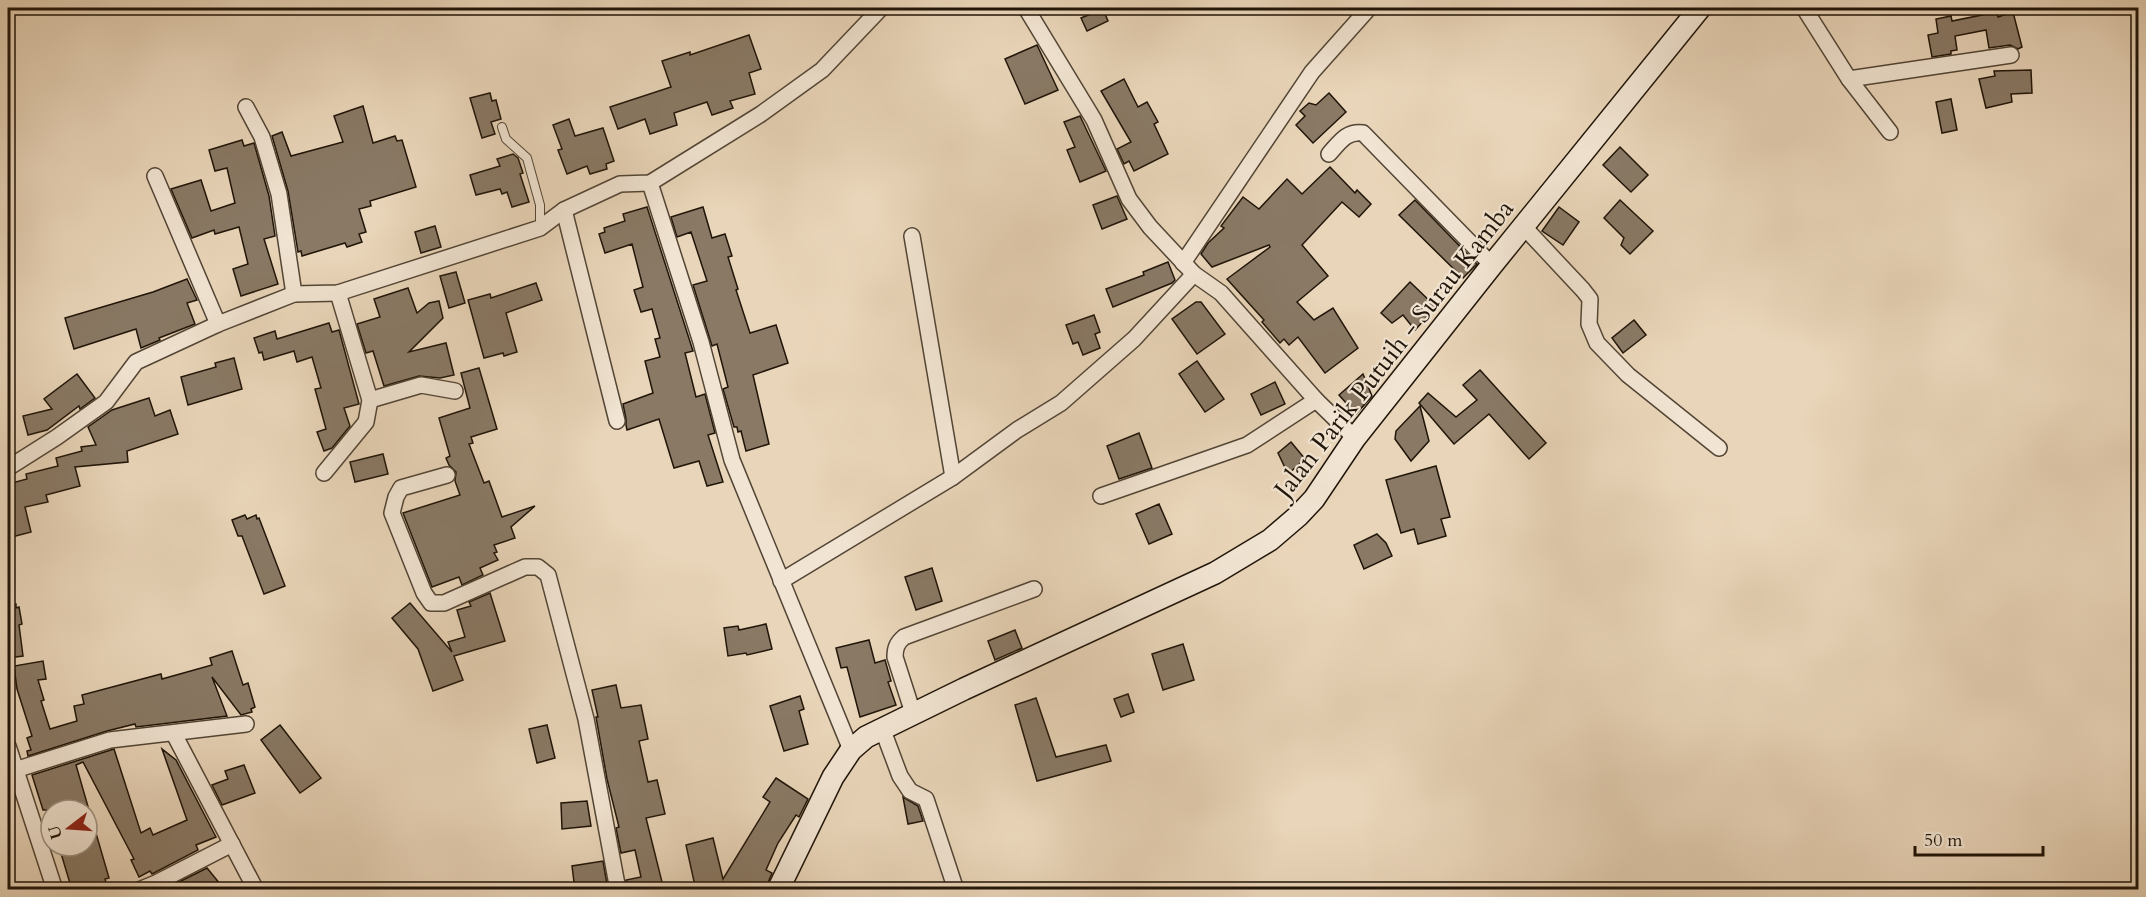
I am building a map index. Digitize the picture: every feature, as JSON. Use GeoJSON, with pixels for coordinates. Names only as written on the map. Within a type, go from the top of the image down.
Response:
{"type":"FeatureCollection","features":[{"type":"Feature","properties":{"kind":"street"},"geometry":{"type":"LineString","coordinates":[[8,468],[106,402],[136,362],[218,324],[294,294],[338,293],[540,228],[564,210],[621,184],[650,183],[761,114],[822,70],[881,8]]}},
{"type":"Feature","properties":{"kind":"street"},"geometry":{"type":"LineString","coordinates":[[1026,8],[1094,120],[1129,199],[1150,227],[1194,274],[1221,293],[1316,400],[1355,438]]}},
{"type":"Feature","properties":{"kind":"street"},"geometry":{"type":"LineString","coordinates":[[1183,262],[1312,72],[1369,8]]}},
{"type":"Feature","properties":{"kind":"street","name":"Jalan Parik Putuih - Surau Kamba"},"geometry":{"type":"LineString","coordinates":[[778,890],[821,799],[851,750],[866,737],[1215,573],[1270,540],[1298,516],[1314,499],[1355,438],[1700,8]]}},
{"type":"Feature","properties":{"kind":"street"},"geometry":{"type":"LineString","coordinates":[[1804,8],[1849,79],[1890,132]]}},
{"type":"Feature","properties":{"kind":"street"},"geometry":{"type":"LineString","coordinates":[[1849,79],[2011,55]]}},
{"type":"Feature","properties":{"kind":"street"},"geometry":{"type":"LineString","coordinates":[[246,107],[262,137],[279,194],[294,294]]}},
{"type":"Feature","properties":{"kind":"street"},"geometry":{"type":"LineString","coordinates":[[1329,154],[1346,136],[1354,132],[1363,133],[1492,265]]}},
{"type":"Feature","properties":{"kind":"street"},"geometry":{"type":"LineString","coordinates":[[155,176],[218,324]]}},
{"type":"Feature","properties":{"kind":"street"},"geometry":{"type":"LineString","coordinates":[[650,183],[701,342],[732,460],[851,750]]}},
{"type":"Feature","properties":{"kind":"street"},"geometry":{"type":"LineString","coordinates":[[564,210],[617,420]]}},
{"type":"Feature","properties":{"kind":"street"},"geometry":{"type":"LineString","coordinates":[[1524,227],[1590,299],[1589,324],[1597,343],[1628,375],[1719,448]]}},
{"type":"Feature","properties":{"kind":"street"},"geometry":{"type":"LineString","coordinates":[[912,236],[953,477]]}},
{"type":"Feature","properties":{"kind":"street"},"geometry":{"type":"LineString","coordinates":[[781,581],[953,477],[1017,430],[1060,403],[1134,339],[1194,274]]}},
{"type":"Feature","properties":{"kind":"street"},"geometry":{"type":"LineString","coordinates":[[324,473],[366,422],[370,400],[338,293]]}},
{"type":"Feature","properties":{"kind":"street"},"geometry":{"type":"LineString","coordinates":[[370,400],[421,385],[455,391]]}},
{"type":"Feature","properties":{"kind":"street"},"geometry":{"type":"LineString","coordinates":[[1101,496],[1247,445],[1316,400]]}},
{"type":"Feature","properties":{"kind":"street"},"geometry":{"type":"LineString","coordinates":[[447,475],[401,488],[392,513],[424,593],[431,603],[444,603],[525,567],[537,567],[548,575],[586,719],[618,890]]}},
{"type":"Feature","properties":{"kind":"street"},"geometry":{"type":"LineString","coordinates":[[913,713],[895,657],[898,643],[904,637],[1034,589]]}},
{"type":"Feature","properties":{"kind":"street"},"geometry":{"type":"LineString","coordinates":[[15,770],[110,740],[246,724]]}},
{"type":"Feature","properties":{"kind":"street"},"geometry":{"type":"LineString","coordinates":[[882,728],[900,776],[910,791],[926,799],[956,890]]}},
{"type":"Feature","properties":{"kind":"street"},"geometry":{"type":"LineString","coordinates":[[174,734],[256,890]]}},
{"type":"Feature","properties":{"kind":"street"},"geometry":{"type":"LineString","coordinates":[[8,746],[55,890]]}},
{"type":"Feature","properties":{"kind":"street"},"geometry":{"type":"LineString","coordinates":[[139,890],[159,886],[232,844]]}},
{"type":"Feature","properties":{"kind":"lane"},"geometry":{"type":"LineString","coordinates":[[502,127],[506,139],[528,158],[540,205],[540,228]]}},
{"type":"Feature","properties":{"kind":"building"},"geometry":{"type":"Polygon","coordinates":[[[1103,9],[1108,21],[1087,31],[1081,18],[1103,9]]]}},
{"type":"Feature","properties":{"kind":"building"},"geometry":{"type":"Polygon","coordinates":[[[1997,12],[1998,17],[2013,12],[2022,47],[2018,49],[2010,45],[1989,48],[1986,30],[1955,36],[1957,50],[1951,51],[1951,54],[1932,57],[1928,35],[1938,33],[1936,19],[1951,16],[1952,21],[1997,12]]]}},
{"type":"Feature","properties":{"kind":"building"},"geometry":{"type":"Polygon","coordinates":[[[749,35],[761,69],[749,73],[755,94],[730,101],[733,108],[712,115],[707,102],[674,113],[677,125],[650,134],[645,119],[618,129],[610,107],[671,87],[662,61],[690,52],[690,55],[749,35]]]}},
{"type":"Feature","properties":{"kind":"building"},"geometry":{"type":"Polygon","coordinates":[[[1037,45],[1058,90],[1025,104],[1005,59],[1037,45]]]}},
{"type":"Feature","properties":{"kind":"building"},"geometry":{"type":"Polygon","coordinates":[[[2031,70],[2032,93],[2011,94],[2012,102],[1986,108],[1979,79],[1995,76],[1994,71],[2031,70]]]}},
{"type":"Feature","properties":{"kind":"building"},"geometry":{"type":"Polygon","coordinates":[[[1124,79],[1138,107],[1147,102],[1158,122],[1154,124],[1168,154],[1134,171],[1129,161],[1124,164],[1117,149],[1131,142],[1101,91],[1124,79]]]}},
{"type":"Feature","properties":{"kind":"building"},"geometry":{"type":"Polygon","coordinates":[[[490,93],[492,101],[496,100],[501,119],[491,122],[495,134],[482,138],[470,98],[490,93]]]}},
{"type":"Feature","properties":{"kind":"building"},"geometry":{"type":"Polygon","coordinates":[[[1329,93],[1346,112],[1313,143],[1296,125],[1305,116],[1300,111],[1309,103],[1316,105],[1329,93]]]}},
{"type":"Feature","properties":{"kind":"building"},"geometry":{"type":"Polygon","coordinates":[[[1951,99],[1957,130],[1942,133],[1936,102],[1951,99]]]}},
{"type":"Feature","properties":{"kind":"building"},"geometry":{"type":"Polygon","coordinates":[[[363,106],[373,143],[395,136],[397,141],[402,140],[416,187],[370,201],[371,206],[359,209],[366,232],[359,234],[362,242],[347,247],[345,243],[302,256],[301,251],[298,252],[288,191],[272,136],[282,132],[291,156],[343,142],[334,116],[363,106]]]}},
{"type":"Feature","properties":{"kind":"building"},"geometry":{"type":"Polygon","coordinates":[[[1080,116],[1106,171],[1080,182],[1067,150],[1075,147],[1064,122],[1080,116]]]}},
{"type":"Feature","properties":{"kind":"building"},"geometry":{"type":"Polygon","coordinates":[[[569,119],[575,136],[603,128],[614,161],[606,164],[607,169],[590,174],[587,166],[567,174],[558,150],[562,149],[553,125],[569,119]]]}},
{"type":"Feature","properties":{"kind":"building"},"geometry":{"type":"Polygon","coordinates":[[[242,140],[244,146],[254,143],[269,196],[275,236],[264,239],[278,284],[241,296],[233,269],[248,264],[239,227],[215,234],[214,230],[192,238],[171,189],[201,180],[211,211],[235,203],[227,168],[215,171],[209,150],[242,140]]]}},
{"type":"Feature","properties":{"kind":"building"},"geometry":{"type":"Polygon","coordinates":[[[1620,147],[1648,175],[1631,192],[1603,165],[1620,147]]]}},
{"type":"Feature","properties":{"kind":"building"},"geometry":{"type":"Polygon","coordinates":[[[513,154],[518,158],[523,173],[520,174],[529,202],[512,207],[507,192],[502,194],[500,189],[476,195],[470,175],[500,166],[497,159],[513,154]]]}},
{"type":"Feature","properties":{"kind":"building"},"geometry":{"type":"Polygon","coordinates":[[[1330,167],[1355,193],[1357,190],[1371,204],[1359,217],[1342,202],[1302,245],[1328,276],[1297,302],[1314,320],[1333,308],[1358,348],[1325,373],[1298,337],[1289,345],[1284,339],[1280,343],[1262,322],[1264,320],[1227,279],[1270,247],[1269,245],[1212,267],[1201,254],[1208,243],[1224,228],[1221,226],[1243,197],[1259,209],[1287,179],[1302,194],[1330,167]]]}},
{"type":"Feature","properties":{"kind":"building"},"geometry":{"type":"Polygon","coordinates":[[[1117,196],[1127,219],[1102,229],[1093,205],[1117,196]]]}},
{"type":"Feature","properties":{"kind":"building"},"geometry":{"type":"Polygon","coordinates":[[[1415,200],[1477,264],[1463,278],[1399,215],[1415,200]]]}},
{"type":"Feature","properties":{"kind":"building"},"geometry":{"type":"Polygon","coordinates":[[[1620,200],[1653,231],[1630,254],[1621,245],[1624,238],[1604,218],[1620,200]]]}},
{"type":"Feature","properties":{"kind":"building"},"geometry":{"type":"Polygon","coordinates":[[[647,207],[693,351],[685,353],[696,397],[705,394],[715,433],[708,435],[723,482],[707,486],[699,461],[674,468],[659,419],[627,430],[623,404],[653,393],[645,361],[660,357],[655,339],[660,338],[652,309],[641,312],[634,290],[643,287],[632,244],[605,253],[599,234],[605,232],[604,228],[625,221],[623,214],[647,207]]]}},
{"type":"Feature","properties":{"kind":"building"},"geometry":{"type":"Polygon","coordinates":[[[703,207],[712,238],[725,234],[732,256],[728,257],[738,289],[736,290],[750,333],[776,325],[788,363],[753,375],[769,444],[746,451],[741,431],[738,432],[737,427],[734,427],[723,389],[728,387],[717,344],[712,346],[693,285],[707,281],[691,232],[677,237],[671,217],[703,207]]]}},
{"type":"Feature","properties":{"kind":"building"},"geometry":{"type":"Polygon","coordinates":[[[1559,207],[1579,222],[1563,245],[1542,231],[1559,207]]]}},
{"type":"Feature","properties":{"kind":"building"},"geometry":{"type":"Polygon","coordinates":[[[435,226],[441,247],[421,253],[415,232],[435,226]]]}},
{"type":"Feature","properties":{"kind":"building"},"geometry":{"type":"Polygon","coordinates":[[[1168,262],[1175,280],[1172,283],[1113,307],[1106,289],[1144,275],[1143,272],[1168,262]]]}},
{"type":"Feature","properties":{"kind":"building"},"geometry":{"type":"Polygon","coordinates":[[[456,272],[465,303],[449,308],[440,276],[456,272]]]}},
{"type":"Feature","properties":{"kind":"building"},"geometry":{"type":"Polygon","coordinates":[[[187,279],[197,300],[187,303],[195,324],[159,338],[160,340],[141,348],[136,329],[74,349],[65,318],[153,292],[187,279]]]}},
{"type":"Feature","properties":{"kind":"building"},"geometry":{"type":"Polygon","coordinates":[[[1410,282],[1436,307],[1415,330],[1403,315],[1392,323],[1381,313],[1410,282]]]}},
{"type":"Feature","properties":{"kind":"building"},"geometry":{"type":"Polygon","coordinates":[[[536,283],[542,300],[506,313],[517,352],[484,358],[468,300],[490,294],[491,298],[536,283]]]}},
{"type":"Feature","properties":{"kind":"building"},"geometry":{"type":"Polygon","coordinates":[[[408,288],[417,313],[429,303],[439,301],[443,318],[409,352],[446,343],[454,375],[440,378],[419,376],[384,386],[373,351],[366,353],[357,324],[380,317],[374,299],[408,288]]]}},
{"type":"Feature","properties":{"kind":"building"},"geometry":{"type":"Polygon","coordinates":[[[1196,302],[1201,302],[1225,334],[1197,354],[1172,319],[1196,302]]]}},
{"type":"Feature","properties":{"kind":"building"},"geometry":{"type":"Polygon","coordinates":[[[1094,315],[1100,332],[1095,334],[1100,348],[1083,355],[1078,342],[1073,344],[1066,325],[1094,315]]]}},
{"type":"Feature","properties":{"kind":"building"},"geometry":{"type":"Polygon","coordinates":[[[1634,320],[1646,335],[1623,353],[1612,338],[1634,320]]]}},
{"type":"Feature","properties":{"kind":"building"},"geometry":{"type":"Polygon","coordinates":[[[329,323],[332,332],[339,330],[359,404],[344,408],[350,426],[332,448],[324,451],[317,432],[326,429],[315,389],[321,388],[312,357],[297,362],[294,351],[264,360],[254,338],[275,331],[277,339],[329,323]]]}},
{"type":"Feature","properties":{"kind":"building"},"geometry":{"type":"Polygon","coordinates":[[[234,358],[242,389],[188,405],[181,377],[216,367],[215,363],[234,358]]]}},
{"type":"Feature","properties":{"kind":"building"},"geometry":{"type":"Polygon","coordinates":[[[1197,361],[1224,399],[1205,412],[1179,374],[1197,361]]]}},
{"type":"Feature","properties":{"kind":"building"},"geometry":{"type":"Polygon","coordinates":[[[479,368],[497,429],[471,437],[473,443],[469,444],[484,483],[489,481],[502,517],[535,506],[511,527],[515,538],[494,545],[497,552],[494,553],[498,560],[480,568],[483,575],[462,585],[459,577],[432,587],[403,513],[460,495],[455,481],[456,472],[446,458],[450,456],[439,418],[470,408],[461,373],[479,368]]]}},
{"type":"Feature","properties":{"kind":"building"},"geometry":{"type":"Polygon","coordinates":[[[1480,370],[1546,443],[1529,459],[1489,414],[1454,444],[1419,403],[1428,393],[1456,417],[1477,400],[1463,385],[1480,370]]]}},
{"type":"Feature","properties":{"kind":"building"},"geometry":{"type":"Polygon","coordinates":[[[77,374],[95,398],[80,409],[79,406],[47,430],[28,435],[23,416],[52,409],[44,399],[77,374]]]}},
{"type":"Feature","properties":{"kind":"building"},"geometry":{"type":"Polygon","coordinates":[[[1363,374],[1372,396],[1356,414],[1339,395],[1363,374]]]}},
{"type":"Feature","properties":{"kind":"building"},"geometry":{"type":"Polygon","coordinates":[[[1275,382],[1285,404],[1261,415],[1251,394],[1275,382]]]}},
{"type":"Feature","properties":{"kind":"building"},"geometry":{"type":"Polygon","coordinates":[[[149,398],[155,416],[170,410],[178,434],[127,451],[128,462],[75,467],[80,486],[46,495],[48,502],[25,507],[31,532],[8,538],[8,484],[27,479],[26,474],[58,466],[56,458],[82,451],[81,447],[96,445],[88,427],[112,410],[149,398]]]}},
{"type":"Feature","properties":{"kind":"building"},"geometry":{"type":"Polygon","coordinates":[[[1420,406],[1429,441],[1411,461],[1395,439],[1396,431],[1420,406]]]}},
{"type":"Feature","properties":{"kind":"building"},"geometry":{"type":"Polygon","coordinates":[[[1139,433],[1152,468],[1119,479],[1107,446],[1139,433]]]}},
{"type":"Feature","properties":{"kind":"building"},"geometry":{"type":"Polygon","coordinates":[[[1291,442],[1305,459],[1288,474],[1278,453],[1291,442]]]}},
{"type":"Feature","properties":{"kind":"building"},"geometry":{"type":"Polygon","coordinates":[[[383,454],[388,474],[355,482],[350,462],[383,454]]]}},
{"type":"Feature","properties":{"kind":"building"},"geometry":{"type":"Polygon","coordinates":[[[1436,466],[1450,517],[1441,519],[1446,536],[1418,544],[1414,529],[1401,533],[1386,480],[1436,466]]]}},
{"type":"Feature","properties":{"kind":"building"},"geometry":{"type":"Polygon","coordinates":[[[1159,504],[1172,534],[1149,544],[1136,514],[1159,504]]]}},
{"type":"Feature","properties":{"kind":"building"},"geometry":{"type":"Polygon","coordinates":[[[245,515],[247,519],[256,515],[257,519],[259,518],[285,586],[264,594],[242,536],[238,536],[232,520],[245,515]]]}},
{"type":"Feature","properties":{"kind":"building"},"geometry":{"type":"Polygon","coordinates":[[[1377,534],[1386,543],[1392,556],[1364,569],[1354,545],[1377,534]]]}},
{"type":"Feature","properties":{"kind":"building"},"geometry":{"type":"Polygon","coordinates":[[[932,568],[942,601],[916,610],[905,577],[932,568]]]}},
{"type":"Feature","properties":{"kind":"building"},"geometry":{"type":"Polygon","coordinates":[[[490,593],[505,641],[454,656],[463,680],[433,691],[418,649],[392,618],[410,603],[452,652],[448,642],[465,637],[457,610],[471,606],[469,602],[490,593]]]}},
{"type":"Feature","properties":{"kind":"building"},"geometry":{"type":"Polygon","coordinates":[[[16,604],[16,608],[19,607],[22,624],[19,625],[23,656],[8,658],[8,605],[16,604]]]}},
{"type":"Feature","properties":{"kind":"building"},"geometry":{"type":"Polygon","coordinates":[[[766,624],[772,649],[747,655],[746,653],[728,656],[724,628],[738,626],[739,630],[766,624]]]}},
{"type":"Feature","properties":{"kind":"building"},"geometry":{"type":"Polygon","coordinates":[[[1015,630],[1022,648],[995,660],[988,641],[1015,630]]]}},
{"type":"Feature","properties":{"kind":"building"},"geometry":{"type":"Polygon","coordinates":[[[869,640],[875,663],[885,660],[891,681],[888,682],[896,705],[860,717],[847,667],[841,668],[836,648],[869,640]]]}},
{"type":"Feature","properties":{"kind":"building"},"geometry":{"type":"Polygon","coordinates":[[[1183,644],[1194,680],[1163,690],[1152,654],[1183,644]]]}},
{"type":"Feature","properties":{"kind":"building"},"geometry":{"type":"Polygon","coordinates":[[[232,651],[243,685],[248,683],[255,707],[251,709],[252,712],[241,715],[212,677],[227,716],[136,727],[135,724],[28,756],[27,751],[31,750],[27,738],[32,736],[17,689],[14,666],[43,661],[46,679],[38,680],[44,700],[41,701],[50,729],[77,721],[74,706],[84,704],[82,695],[161,674],[162,679],[212,665],[210,658],[232,651]]]}},
{"type":"Feature","properties":{"kind":"building"},"geometry":{"type":"Polygon","coordinates":[[[616,685],[621,708],[641,705],[648,739],[639,741],[648,782],[657,780],[665,814],[646,818],[664,890],[628,890],[626,880],[641,877],[635,850],[621,853],[616,828],[619,827],[607,779],[592,690],[616,685]]]}},
{"type":"Feature","properties":{"kind":"building"},"geometry":{"type":"Polygon","coordinates":[[[1128,694],[1134,712],[1121,717],[1114,699],[1128,694]]]}},
{"type":"Feature","properties":{"kind":"building"},"geometry":{"type":"Polygon","coordinates":[[[800,696],[804,709],[799,711],[808,744],[784,751],[770,706],[800,696]]]}},
{"type":"Feature","properties":{"kind":"building"},"geometry":{"type":"Polygon","coordinates":[[[1036,698],[1056,757],[1106,745],[1111,761],[1037,781],[1015,705],[1036,698]]]}},
{"type":"Feature","properties":{"kind":"building"},"geometry":{"type":"Polygon","coordinates":[[[280,725],[321,778],[300,793],[261,740],[280,725]]]}},
{"type":"Feature","properties":{"kind":"building"},"geometry":{"type":"Polygon","coordinates":[[[547,725],[555,758],[537,763],[529,729],[547,725]]]}},
{"type":"Feature","properties":{"kind":"building"},"geometry":{"type":"Polygon","coordinates":[[[114,749],[141,833],[150,828],[153,835],[187,820],[162,749],[176,760],[216,837],[196,845],[198,850],[152,874],[150,871],[139,877],[131,860],[134,859],[83,762],[76,765],[86,798],[39,798],[32,775],[114,749]]]}},
{"type":"Feature","properties":{"kind":"building"},"geometry":{"type":"Polygon","coordinates":[[[244,765],[255,793],[222,805],[212,785],[228,779],[225,771],[244,765]]]}},
{"type":"Feature","properties":{"kind":"building"},"geometry":{"type":"Polygon","coordinates":[[[776,778],[808,799],[799,817],[796,815],[778,843],[766,870],[772,873],[765,890],[700,890],[698,885],[695,886],[686,845],[713,838],[723,879],[770,802],[763,797],[776,778]]]}},
{"type":"Feature","properties":{"kind":"building"},"geometry":{"type":"Polygon","coordinates":[[[903,797],[918,806],[923,821],[908,824],[903,797]]]}},
{"type":"Feature","properties":{"kind":"building"},"geometry":{"type":"Polygon","coordinates":[[[587,801],[591,826],[562,829],[561,803],[587,801]]]}},
{"type":"Feature","properties":{"kind":"building"},"geometry":{"type":"Polygon","coordinates":[[[99,844],[109,878],[105,879],[108,890],[72,890],[62,858],[99,858],[99,844]]]}},
{"type":"Feature","properties":{"kind":"building"},"geometry":{"type":"Polygon","coordinates":[[[603,861],[608,890],[575,890],[572,866],[603,861]]]}},
{"type":"Feature","properties":{"kind":"building"},"geometry":{"type":"Polygon","coordinates":[[[207,868],[225,890],[165,889],[207,868]]]}}]}
